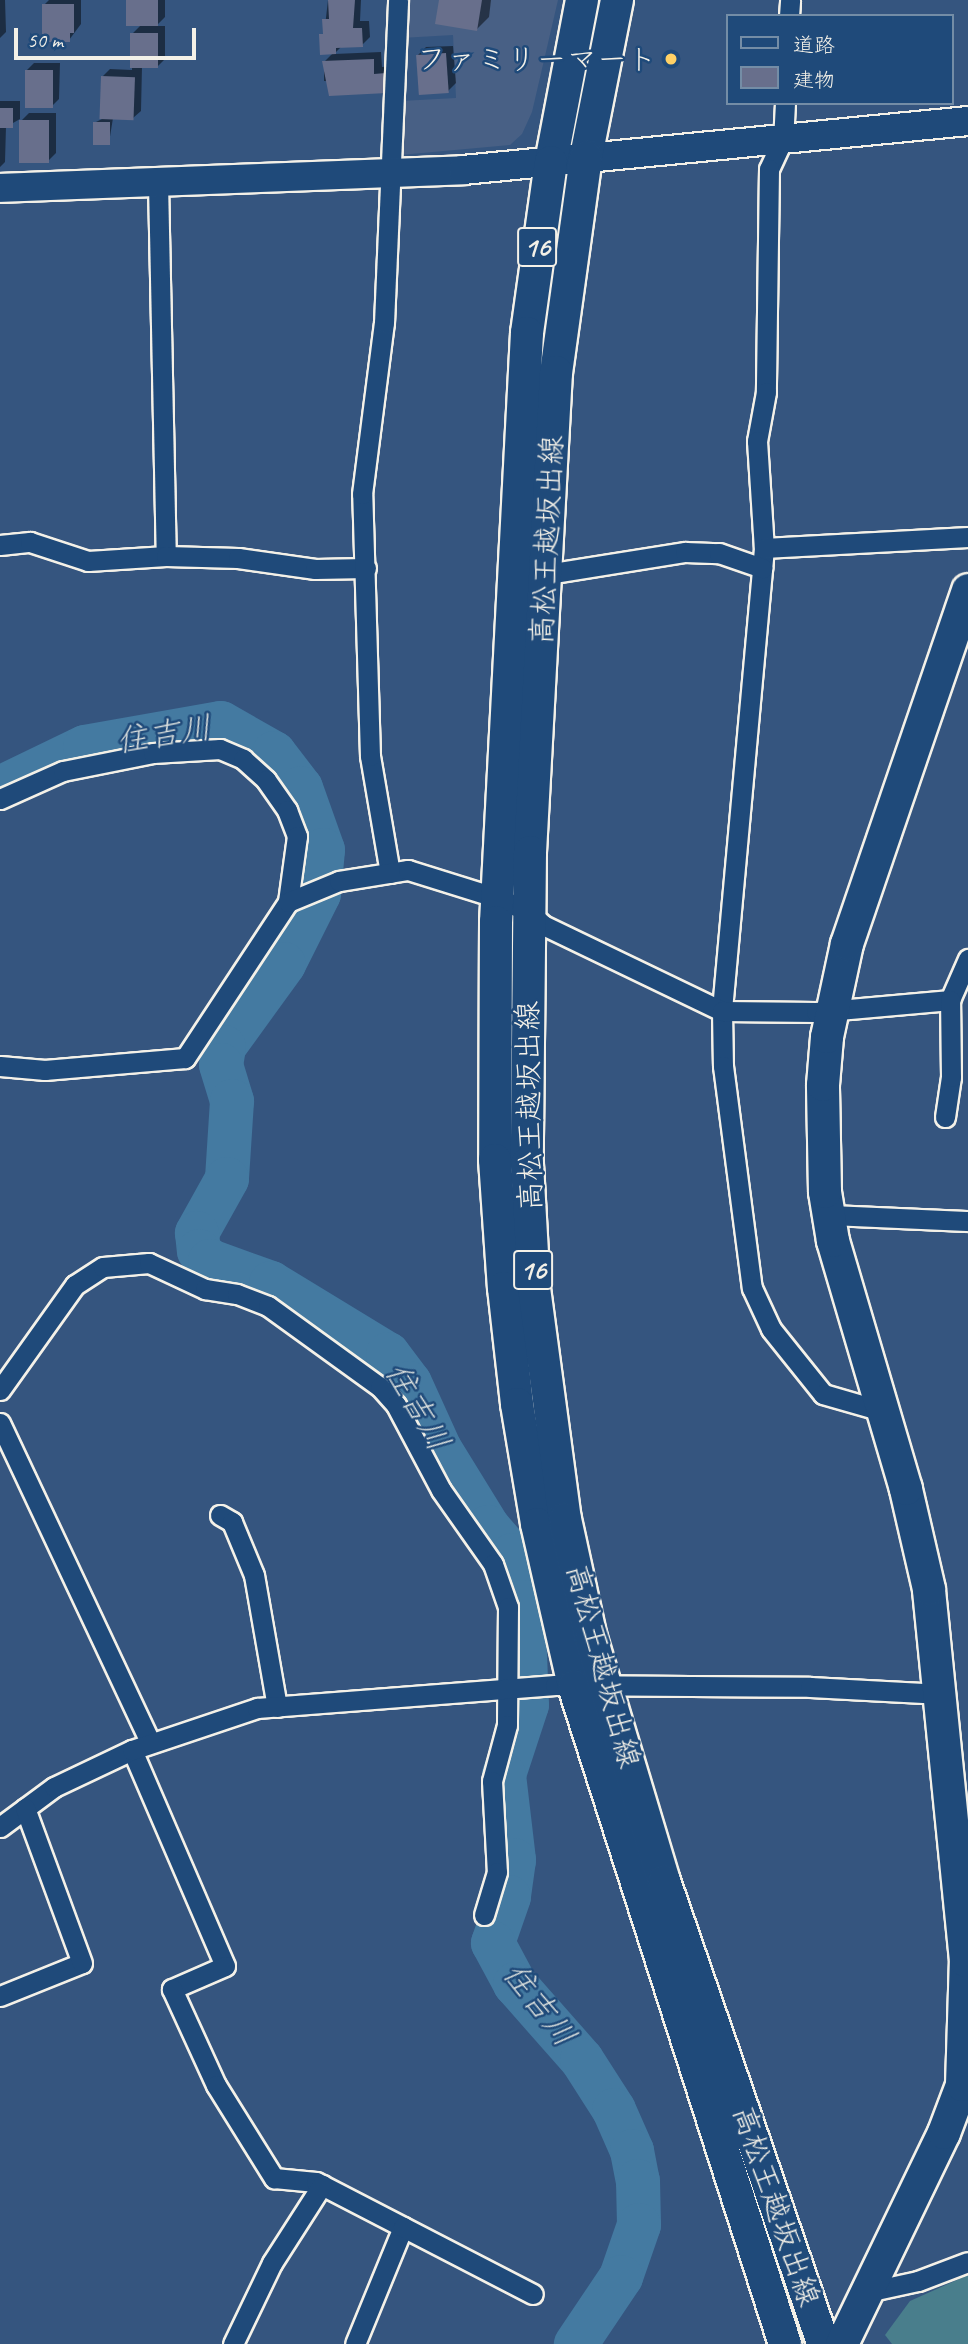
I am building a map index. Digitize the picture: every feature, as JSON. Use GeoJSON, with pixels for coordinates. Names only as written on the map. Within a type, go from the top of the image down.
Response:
{"type":"FeatureCollection","features":[{"type":"Feature","properties":{"kind":"main road","name":"高松王越坂出線"},"geometry":{"type":"LineString","coordinates":[[582,0],[551,162],[527,332],[498,898],[495,1160],[504,1288],[517,1404],[537,1524],[574,1686],[785,2344]]}},
{"type":"Feature","properties":{"kind":"main road","name":"高松王越坂出線"},"geometry":{"type":"LineString","coordinates":[[617,0],[586,157],[556,372],[529,912],[527,1164],[534,1288],[565,1519],[606,1687],[664,1881],[823,2344]]}},
{"type":"Feature","properties":{"kind":"main road","name":"高松王越坂出線"},"geometry":{"type":"LineString","coordinates":[[842,2344],[944,2133],[962,2085],[966,1961],[942,1694],[918,1536],[849,1304],[829,1215],[822,1130],[833,1008],[847,944],[968,590]]}},
{"type":"Feature","properties":{"kind":"street"},"geometry":{"type":"LineString","coordinates":[[390,873],[370,756],[362,494],[384,323],[393,175],[398,0]]}},
{"type":"Feature","properties":{"kind":"street"},"geometry":{"type":"LineString","coordinates":[[785,105],[783,139],[769,169],[766,392],[757,441],[764,548],[722,1011],[723,1066],[752,1288],[771,1329],[823,1394],[882,1411]]}},
{"type":"Feature","properties":{"kind":"street"},"geometry":{"type":"LineString","coordinates":[[0,188],[393,175],[968,121]]}},
{"type":"Feature","properties":{"kind":"street"},"geometry":{"type":"LineString","coordinates":[[158,183],[166,556]]}},
{"type":"Feature","properties":{"kind":"street"},"geometry":{"type":"LineString","coordinates":[[764,548],[968,537]]}},
{"type":"Feature","properties":{"kind":"street"},"geometry":{"type":"LineString","coordinates":[[0,545],[30,542],[89,561],[166,556],[238,558],[315,569],[366,568]]}},
{"type":"Feature","properties":{"kind":"street"},"geometry":{"type":"LineString","coordinates":[[547,574],[685,552],[719,553],[762,568]]}},
{"type":"Feature","properties":{"kind":"street"},"geometry":{"type":"LineString","coordinates":[[0,799],[63,771],[153,753],[220,749],[243,759],[266,780],[286,810],[297,836],[288,902],[185,1058],[45,1069],[0,1066]]}},
{"type":"Feature","properties":{"kind":"street"},"geometry":{"type":"LineString","coordinates":[[288,902],[339,881],[408,870],[498,898],[529,912],[543,925],[722,1011],[816,1012],[833,1008],[950,1000]]}},
{"type":"Feature","properties":{"kind":"street"},"geometry":{"type":"LineString","coordinates":[[945,1117],[951,1077],[950,1000],[968,959]]}},
{"type":"Feature","properties":{"kind":"street"},"geometry":{"type":"LineString","coordinates":[[829,1215],[968,1221]]}},
{"type":"Feature","properties":{"kind":"street"},"geometry":{"type":"LineString","coordinates":[[0,1390],[75,1285],[103,1267],[149,1263],[205,1289],[237,1294],[268,1306],[380,1387],[396,1405],[441,1490],[494,1564],[508,1607],[514,1689],[492,1781],[497,1872],[484,1915]]}},
{"type":"Feature","properties":{"kind":"street"},"geometry":{"type":"LineString","coordinates":[[0,1423],[141,1746],[225,1966],[172,1989],[216,2085],[274,2178],[322,2185],[533,2294]]}},
{"type":"Feature","properties":{"kind":"street"},"geometry":{"type":"LineString","coordinates":[[220,1515],[232,1522],[254,1575],[277,1707]]}},
{"type":"Feature","properties":{"kind":"street"},"geometry":{"type":"LineString","coordinates":[[0,1827],[54,1787],[141,1746],[257,1708],[541,1686],[810,1687],[942,1694]]}},
{"type":"Feature","properties":{"kind":"street"},"geometry":{"type":"LineString","coordinates":[[0,1996],[82,1963],[25,1808]]}},
{"type":"Feature","properties":{"kind":"street"},"geometry":{"type":"LineString","coordinates":[[233,2344],[272,2263],[322,2185]]}},
{"type":"Feature","properties":{"kind":"street"},"geometry":{"type":"LineString","coordinates":[[355,2344],[403,2227]]}},
{"type":"Feature","properties":{"kind":"street"},"geometry":{"type":"LineString","coordinates":[[867,2292],[918,2281],[968,2262]]}},
{"type":"Feature","properties":{"kind":"shaded area"},"geometry":{"type":"Polygon","coordinates":[[[401,0],[558,0],[532,112],[522,134],[510,145],[400,155],[401,101],[456,98],[453,35],[401,38],[401,0]]]}},
{"type":"Feature","properties":{"kind":"green space"},"geometry":{"type":"Polygon","coordinates":[[[968,2275],[968,2344],[892,2344],[885,2335],[910,2301],[968,2275]]]}},
{"type":"Feature","properties":{"kind":"building"},"geometry":{"type":"Polygon","coordinates":[[[126,0],[158,0],[158,26],[126,26],[126,0]]]}},
{"type":"Feature","properties":{"kind":"building"},"geometry":{"type":"Polygon","coordinates":[[[328,0],[355,0],[353,28],[362,28],[363,47],[336,48],[336,54],[320,55],[319,34],[323,34],[322,19],[329,19],[328,0]]]}},
{"type":"Feature","properties":{"kind":"building"},"geometry":{"type":"Polygon","coordinates":[[[439,0],[482,0],[477,31],[435,24],[439,0]]]}},
{"type":"Feature","properties":{"kind":"building"},"geometry":{"type":"Polygon","coordinates":[[[42,4],[74,4],[74,33],[70,33],[70,42],[42,42],[42,4]]]}},
{"type":"Feature","properties":{"kind":"building"},"geometry":{"type":"Polygon","coordinates":[[[130,33],[158,33],[158,68],[130,68],[130,33]]]}},
{"type":"Feature","properties":{"kind":"building"},"geometry":{"type":"Polygon","coordinates":[[[446,53],[449,93],[419,95],[416,55],[446,53]]]}},
{"type":"Feature","properties":{"kind":"building"},"geometry":{"type":"Polygon","coordinates":[[[374,59],[374,74],[386,73],[387,93],[329,96],[322,61],[374,59]]]}},
{"type":"Feature","properties":{"kind":"building"},"geometry":{"type":"Polygon","coordinates":[[[25,70],[53,70],[53,108],[25,108],[25,70]]]}},
{"type":"Feature","properties":{"kind":"building"},"geometry":{"type":"Polygon","coordinates":[[[101,76],[135,77],[133,120],[99,119],[101,76]]]}},
{"type":"Feature","properties":{"kind":"building"},"geometry":{"type":"Polygon","coordinates":[[[0,108],[13,108],[13,128],[0,128],[0,108]]]}},
{"type":"Feature","properties":{"kind":"building"},"geometry":{"type":"Polygon","coordinates":[[[19,120],[49,120],[49,163],[19,163],[19,120]]]}},
{"type":"Feature","properties":{"kind":"building"},"geometry":{"type":"Polygon","coordinates":[[[93,122],[110,122],[110,145],[93,145],[93,122]]]}},
{"type":"Feature","properties":{"kind":"waterway","name":"住吉川"},"geometry":{"type":"LineString","coordinates":[[0,788],[85,747],[221,723],[274,753],[301,788],[323,850],[319,894],[284,964],[224,1047],[221,1065],[232,1101],[227,1179],[197,1233],[199,1251],[210,1261],[271,1283],[388,1354],[410,1383],[440,1449],[488,1527],[512,1555],[523,1602],[527,1705],[504,1775],[514,1860],[509,1897],[493,1943],[515,1984],[582,2060],[614,2110],[632,2151],[638,2181],[639,2225],[621,2277],[576,2344]]}},
{"type":"Feature","properties":{"kind":"place","name":"ファミリーマート"},"geometry":{"type":"Point","coordinates":[671,59]}}]}
